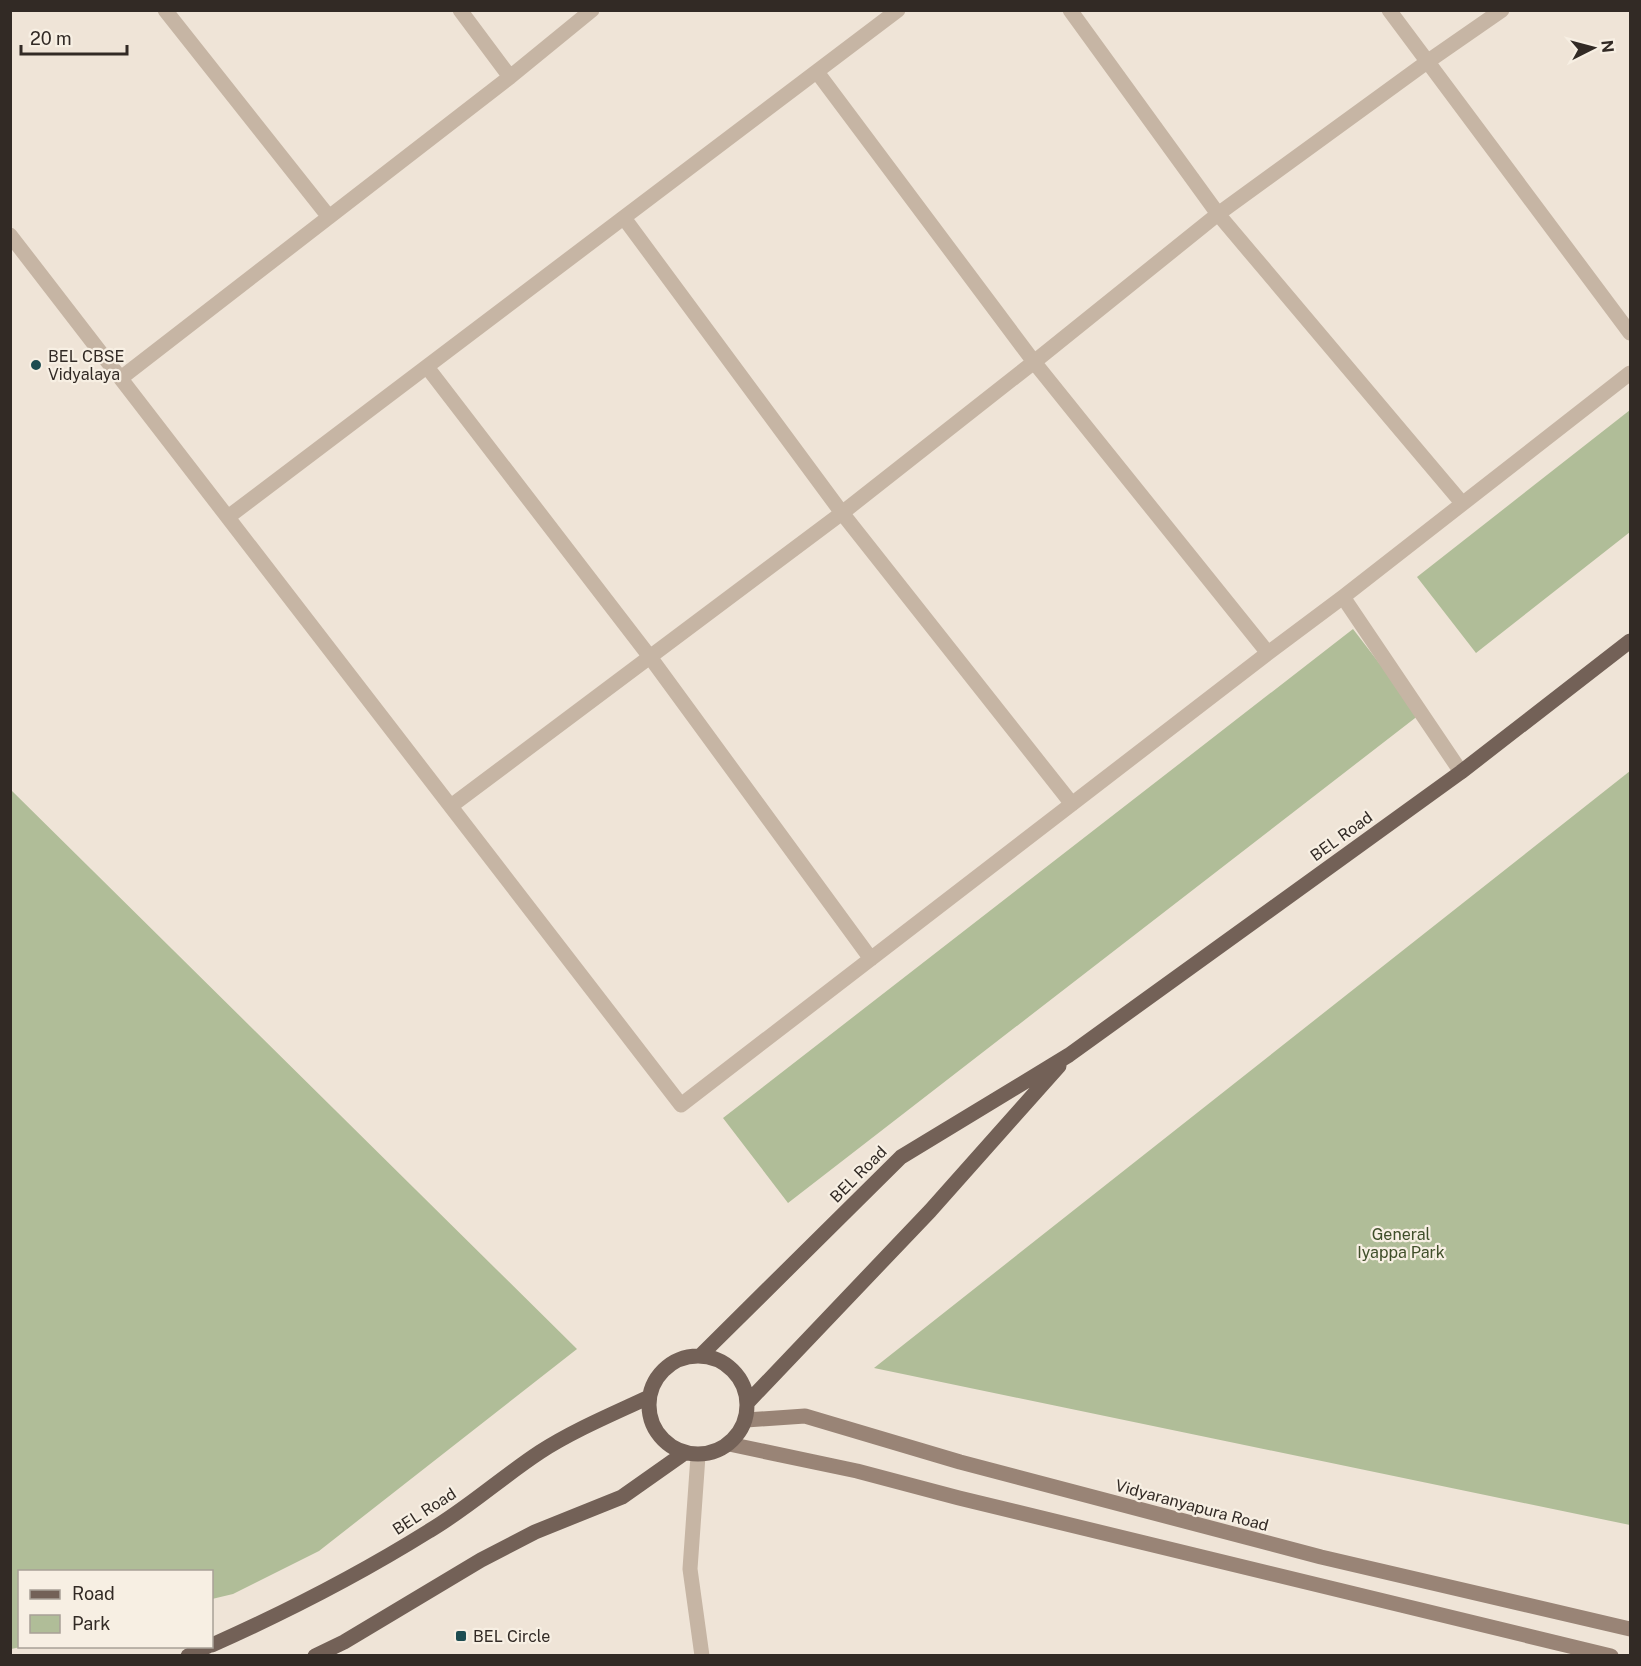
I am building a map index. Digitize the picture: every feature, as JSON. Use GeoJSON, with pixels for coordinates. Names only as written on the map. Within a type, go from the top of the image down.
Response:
{"type":"FeatureCollection","features":[{"type":"Feature","properties":{"kind":"main road","name":"BEL Road"},"geometry":{"type":"LineString","coordinates":[[701,1355],[901,1157],[1069,1055],[1461,772],[1630,641]]}},
{"type":"Feature","properties":{"kind":"main road","name":"BEL Road"},"geometry":{"type":"LineString","coordinates":[[748,1402],[930,1211],[1069,1055]]}},
{"type":"Feature","properties":{"kind":"main road"},"geometry":{"type":"LineString","coordinates":[[315,1656],[344,1642],[481,1560],[535,1532],[622,1497],[691,1455],[714,1453],[729,1444],[746,1420],[748,1402],[740,1379],[724,1362],[701,1355],[683,1358],[667,1366],[656,1380],[650,1397],[650,1416],[658,1433],[672,1447],[691,1455]]}},
{"type":"Feature","properties":{"kind":"main road","name":"BEL Road"},"geometry":{"type":"LineString","coordinates":[[213,1645],[326,1589],[384,1557],[431,1530],[542,1451],[593,1423],[650,1397]]}},
{"type":"Feature","properties":{"kind":"main road","name":"Vidyaranyapura Road"},"geometry":{"type":"LineString","coordinates":[[746,1420],[805,1416],[960,1462],[1309,1554],[1630,1629]]}},
{"type":"Feature","properties":{"kind":"main road"},"geometry":{"type":"LineString","coordinates":[[729,1444],[857,1471],[959,1498],[1611,1656]]}},
{"type":"Feature","properties":{"kind":"main road","name":"BEL Road"},"geometry":{"type":"LineString","coordinates":[[188,1656],[206,1648]]}},
{"type":"Feature","properties":{"kind":"lane"},"geometry":{"type":"LineString","coordinates":[[165,10],[329,217]]}},
{"type":"Feature","properties":{"kind":"lane"},"geometry":{"type":"LineString","coordinates":[[460,10],[510,77]]}},
{"type":"Feature","properties":{"kind":"lane"},"geometry":{"type":"LineString","coordinates":[[121,378],[510,77],[592,10]]}},
{"type":"Feature","properties":{"kind":"lane"},"geometry":{"type":"LineString","coordinates":[[228,517],[898,10]]}},
{"type":"Feature","properties":{"kind":"lane"},"geometry":{"type":"LineString","coordinates":[[1070,10],[1218,214],[1462,503]]}},
{"type":"Feature","properties":{"kind":"lane"},"geometry":{"type":"LineString","coordinates":[[1389,10],[1630,333]]}},
{"type":"Feature","properties":{"kind":"lane"},"geometry":{"type":"LineString","coordinates":[[451,806],[842,513],[1218,214],[1502,10]]}},
{"type":"Feature","properties":{"kind":"lane"},"geometry":{"type":"LineString","coordinates":[[817,72],[1034,362],[1268,652]]}},
{"type":"Feature","properties":{"kind":"lane"},"geometry":{"type":"LineString","coordinates":[[624,218],[842,513],[1072,804]]}},
{"type":"Feature","properties":{"kind":"lane"},"geometry":{"type":"LineString","coordinates":[[10,235],[681,1105],[1268,652],[1343,597],[1630,373]]}},
{"type":"Feature","properties":{"kind":"lane"},"geometry":{"type":"LineString","coordinates":[[428,367],[650,657],[871,959]]}},
{"type":"Feature","properties":{"kind":"lane"},"geometry":{"type":"LineString","coordinates":[[1343,597],[1461,772]]}},
{"type":"Feature","properties":{"kind":"lane"},"geometry":{"type":"LineString","coordinates":[[691,1455],[690,1569],[702,1656]]}},
{"type":"Feature","properties":{"kind":"green space"},"geometry":{"type":"Polygon","coordinates":[[[1630,410],[1630,532],[1476,653],[1417,577],[1630,410]]]}},
{"type":"Feature","properties":{"kind":"green space"},"geometry":{"type":"Polygon","coordinates":[[[1353,629],[1419,715],[788,1203],[723,1118],[1353,629]]]}},
{"type":"Feature","properties":{"kind":"green space","name":"General Iyappa Park"},"geometry":{"type":"Polygon","coordinates":[[[1630,771],[1630,1525],[874,1368],[1630,771]]]}},
{"type":"Feature","properties":{"kind":"green space"},"geometry":{"type":"Polygon","coordinates":[[[10,789],[577,1349],[319,1551],[233,1594],[213,1599],[213,1570],[18,1570],[18,1648],[11,1649],[10,789]]]}},
{"type":"Feature","properties":{"kind":"place","name":"BEL CBSE Vidyalaya"},"geometry":{"type":"Point","coordinates":[36,365]}},
{"type":"Feature","properties":{"kind":"place","name":"BEL Circle"},"geometry":{"type":"Point","coordinates":[461,1636]}}]}
